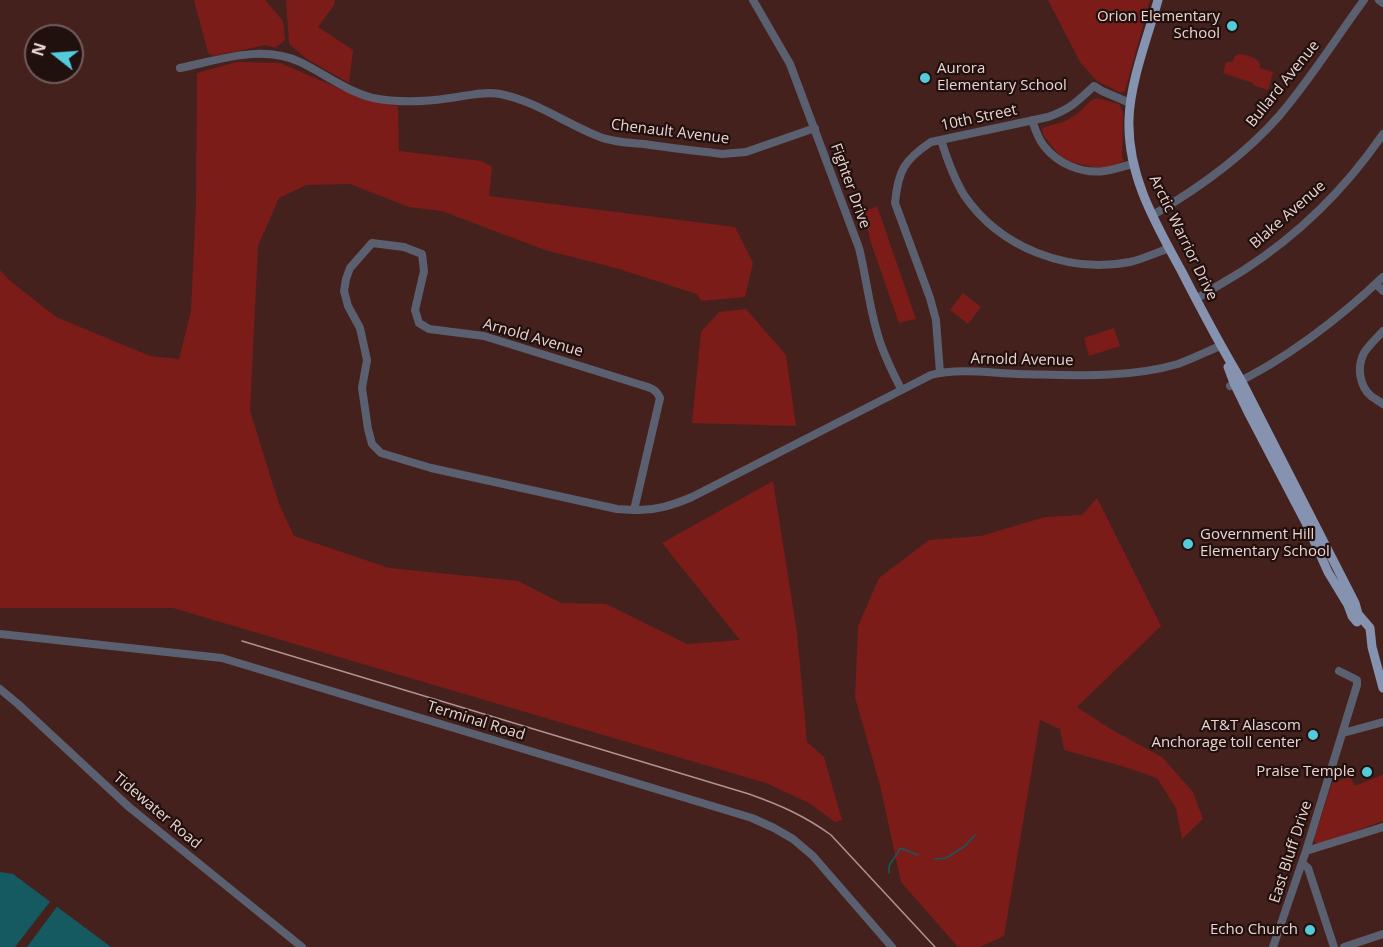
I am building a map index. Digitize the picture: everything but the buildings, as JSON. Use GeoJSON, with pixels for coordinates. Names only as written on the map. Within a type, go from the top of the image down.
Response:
{"type":"FeatureCollection","features":[{"type":"Feature","properties":{"kind":"main road","name":"Arctic Warrior Drive"},"geometry":{"type":"LineString","coordinates":[[1158,0],[1130,102],[1129,133],[1132,164],[1141,190],[1220,346],[1235,383],[1355,603],[1358,614],[1370,628],[1372,647],[1383,688]]}},
{"type":"Feature","properties":{"kind":"street","name":"Fighter Drive"},"geometry":{"type":"LineString","coordinates":[[753,0],[790,64],[815,128],[859,248],[876,332],[901,389]]}},
{"type":"Feature","properties":{"kind":"street","name":"Bullard Avenue"},"geometry":{"type":"LineString","coordinates":[[1153,215],[1203,184],[1262,134],[1299,91],[1364,0]]}},
{"type":"Feature","properties":{"kind":"street","name":"Chenault Avenue"},"geometry":{"type":"LineString","coordinates":[[180,68],[248,54],[283,56],[357,93],[374,98],[412,103],[478,94],[498,94],[528,103],[583,130],[613,141],[722,154],[746,152],[815,128]]}},
{"type":"Feature","properties":{"kind":"street","name":"10th Street"},"geometry":{"type":"LineString","coordinates":[[940,373],[936,320],[896,203],[897,187],[907,163],[915,153],[931,142],[1048,117],[1071,107],[1094,86],[1130,102]]}},
{"type":"Feature","properties":{"kind":"street"},"geometry":{"type":"LineString","coordinates":[[1032,120],[1044,146],[1068,165],[1097,172],[1132,164]]}},
{"type":"Feature","properties":{"kind":"street","name":"Blake Avenue"},"geometry":{"type":"LineString","coordinates":[[1196,299],[1243,271],[1292,235],[1343,185],[1383,134]]}},
{"type":"Feature","properties":{"kind":"street"},"geometry":{"type":"LineString","coordinates":[[941,140],[949,166],[964,194],[977,211],[1010,239],[1033,252],[1056,260],[1105,265],[1130,262],[1169,248]]}},
{"type":"Feature","properties":{"kind":"street","name":"Arnold Avenue"},"geometry":{"type":"LineString","coordinates":[[634,510],[660,398],[657,393],[653,389],[638,384],[484,336],[429,329],[419,322],[415,310],[424,271],[422,254],[404,247],[372,243],[350,268],[344,291],[348,306],[360,328],[367,360],[362,388],[372,444],[381,453],[431,468],[617,509],[643,511],[663,508],[692,497],[931,375],[940,373],[1132,374],[1178,363],[1220,346]]}},
{"type":"Feature","properties":{"kind":"street"},"geometry":{"type":"LineString","coordinates":[[1235,383],[1318,332],[1383,277]]}},
{"type":"Feature","properties":{"kind":"street"},"geometry":{"type":"LineString","coordinates":[[1376,284],[1383,291]]}},
{"type":"Feature","properties":{"kind":"street"},"geometry":{"type":"LineString","coordinates":[[1383,331],[1365,351],[1361,360],[1360,377],[1370,395],[1383,404]]}},
{"type":"Feature","properties":{"kind":"street","name":"Terminal Road"},"geometry":{"type":"LineString","coordinates":[[0,634],[222,658],[752,818],[793,839],[813,856],[892,947]]}},
{"type":"Feature","properties":{"kind":"street","name":"East Bluff Drive"},"geometry":{"type":"LineString","coordinates":[[1274,947],[1357,685],[1357,680],[1340,671]]}},
{"type":"Feature","properties":{"kind":"street","name":"Tidewater Road"},"geometry":{"type":"LineString","coordinates":[[0,689],[129,807],[302,947]]}},
{"type":"Feature","properties":{"kind":"street"},"geometry":{"type":"LineString","coordinates":[[1343,733],[1383,722]]}},
{"type":"Feature","properties":{"kind":"street"},"geometry":{"type":"LineString","coordinates":[[1306,851],[1383,827]]}},
{"type":"Feature","properties":{"kind":"street"},"geometry":{"type":"LineString","coordinates":[[1302,863],[1308,868],[1334,947]]}},
{"type":"Feature","properties":{"kind":"street"},"geometry":{"type":"LineString","coordinates":[[1344,947],[1383,934]]}},
{"type":"Feature","properties":{"kind":"shaded area"},"geometry":{"type":"Polygon","coordinates":[[[194,0],[265,0],[283,21],[285,40],[275,48],[266,45],[214,56],[208,53],[194,0]]]}},
{"type":"Feature","properties":{"kind":"shaded area"},"geometry":{"type":"Polygon","coordinates":[[[286,0],[335,0],[334,5],[318,27],[353,50],[349,83],[307,59],[289,44],[286,0]]]}},
{"type":"Feature","properties":{"kind":"shaded area"},"geometry":{"type":"Polygon","coordinates":[[[1048,0],[1150,0],[1125,91],[1121,93],[1097,81],[1080,62],[1048,0]]]}},
{"type":"Feature","properties":{"kind":"shaded area"},"geometry":{"type":"Polygon","coordinates":[[[1239,54],[1253,58],[1258,61],[1260,68],[1273,72],[1268,90],[1223,73],[1226,62],[1232,62],[1239,54]]]}},
{"type":"Feature","properties":{"kind":"shaded area"},"geometry":{"type":"Polygon","coordinates":[[[237,62],[280,63],[364,99],[398,106],[399,151],[481,161],[492,167],[489,196],[735,227],[753,263],[745,297],[701,301],[697,294],[616,268],[545,250],[442,211],[409,207],[350,184],[306,185],[279,198],[258,246],[250,411],[279,504],[294,536],[389,568],[518,581],[561,603],[606,604],[687,644],[740,640],[662,543],[773,481],[797,633],[807,742],[824,757],[842,820],[835,822],[809,803],[766,783],[173,608],[0,608],[0,270],[9,280],[56,317],[150,356],[179,359],[191,311],[196,203],[197,73],[237,62]]]}},
{"type":"Feature","properties":{"kind":"shaded area"},"geometry":{"type":"Polygon","coordinates":[[[1097,98],[1119,104],[1123,112],[1122,157],[1124,161],[1111,167],[1074,163],[1060,156],[1043,135],[1042,128],[1070,119],[1097,98]]]}},
{"type":"Feature","properties":{"kind":"shaded area"},"geometry":{"type":"Polygon","coordinates":[[[877,206],[916,319],[899,323],[869,233],[859,214],[877,206]]]}},
{"type":"Feature","properties":{"kind":"shaded area"},"geometry":{"type":"Polygon","coordinates":[[[963,293],[981,307],[968,324],[950,310],[963,293]]]}},
{"type":"Feature","properties":{"kind":"shaded area"},"geometry":{"type":"Polygon","coordinates":[[[746,309],[786,355],[796,426],[692,423],[701,332],[719,312],[746,309]]]}},
{"type":"Feature","properties":{"kind":"shaded area"},"geometry":{"type":"Polygon","coordinates":[[[1114,328],[1120,346],[1089,356],[1084,338],[1114,328]]]}},
{"type":"Feature","properties":{"kind":"shaded area"},"geometry":{"type":"Polygon","coordinates":[[[1097,498],[1161,626],[1077,707],[1112,730],[1162,757],[1193,792],[1203,819],[1182,839],[1176,808],[1157,778],[1064,750],[1060,729],[1040,720],[1004,936],[980,947],[958,947],[901,882],[880,785],[855,697],[858,626],[879,578],[929,540],[981,536],[1045,517],[1082,515],[1097,498]]]}},
{"type":"Feature","properties":{"kind":"shaded area"},"geometry":{"type":"Polygon","coordinates":[[[1383,775],[1383,821],[1317,845],[1314,839],[1332,783],[1351,776],[1354,786],[1383,775]]]}},
{"type":"Feature","properties":{"kind":"water"},"geometry":{"type":"Polygon","coordinates":[[[0,872],[13,874],[111,947],[0,947],[0,872]]]}},
{"type":"Feature","properties":{"kind":"pier"},"geometry":{"type":"Polygon","coordinates":[[[52,899],[59,904],[27,947],[15,947],[52,899]]]}},
{"type":"Feature","properties":{"kind":"waterway"},"geometry":{"type":"LineString","coordinates":[[935,859],[946,858],[965,846],[975,835]]}},
{"type":"Feature","properties":{"kind":"waterway"},"geometry":{"type":"LineString","coordinates":[[889,873],[890,865],[900,848],[918,855]]}},
{"type":"Feature","properties":{"kind":"railway"},"geometry":{"type":"LineString","coordinates":[[242,641],[749,794],[782,807],[812,822],[831,835],[935,947]]}},
{"type":"Feature","properties":{"kind":"place","name":"Orion Elementary School"},"geometry":{"type":"Point","coordinates":[1232,26]}},
{"type":"Feature","properties":{"kind":"place","name":"Aurora Elementary School"},"geometry":{"type":"Point","coordinates":[925,78]}},
{"type":"Feature","properties":{"kind":"place","name":"Government Hill Elementary School"},"geometry":{"type":"Point","coordinates":[1188,544]}},
{"type":"Feature","properties":{"kind":"place","name":"AT&T Alascom Anchorage toll center"},"geometry":{"type":"Point","coordinates":[1313,735]}},
{"type":"Feature","properties":{"kind":"place","name":"Praise Temple"},"geometry":{"type":"Point","coordinates":[1367,772]}},
{"type":"Feature","properties":{"kind":"place","name":"Echo Church"},"geometry":{"type":"Point","coordinates":[1310,930]}}]}
